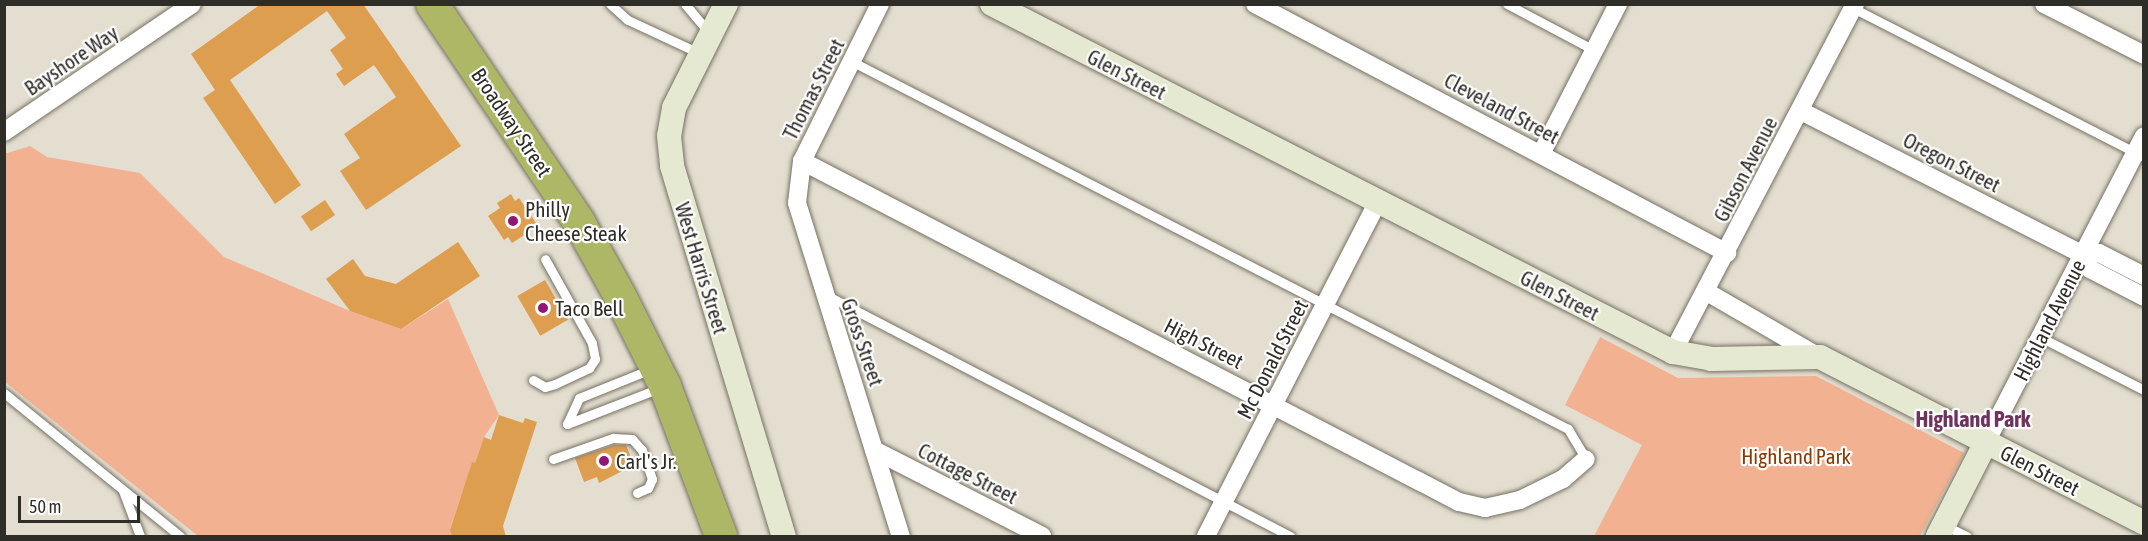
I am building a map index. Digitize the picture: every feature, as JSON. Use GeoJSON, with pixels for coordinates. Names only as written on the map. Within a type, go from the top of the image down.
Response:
{"type":"FeatureCollection","features":[{"type":"Feature","properties":{"kind":"highway","name":"Broadway Street"},"geometry":{"type":"LineString","coordinates":[[432,4],[579,222],[661,376],[721,537]]}},
{"type":"Feature","properties":{"kind":"street","name":"Bayshore Way"},"geometry":{"type":"LineString","coordinates":[[4,132],[192,4]]}},
{"type":"Feature","properties":{"kind":"street","name":"West Harris Street"},"geometry":{"type":"LineString","coordinates":[[726,4],[674,108],[669,136],[672,166],[784,537]]}},
{"type":"Feature","properties":{"kind":"street","name":"Thomas Street"},"geometry":{"type":"LineString","coordinates":[[802,161],[880,4]]}},
{"type":"Feature","properties":{"kind":"street","name":"Glen Street"},"geometry":{"type":"LineString","coordinates":[[992,4],[1673,352],[1711,359],[1820,357],[2144,523]]}},
{"type":"Feature","properties":{"kind":"street","name":"Cleveland Street"},"geometry":{"type":"LineString","coordinates":[[1255,4],[1727,253]]}},
{"type":"Feature","properties":{"kind":"street"},"geometry":{"type":"LineString","coordinates":[[1541,154],[1618,4]]}},
{"type":"Feature","properties":{"kind":"street"},"geometry":{"type":"LineString","coordinates":[[2044,4],[2144,55]]}},
{"type":"Feature","properties":{"kind":"street","name":"Gibson Avenue"},"geometry":{"type":"LineString","coordinates":[[1673,352],[1707,292],[1854,6]]}},
{"type":"Feature","properties":{"kind":"street","name":"Oregon Street"},"geometry":{"type":"LineString","coordinates":[[1801,111],[2082,254],[2098,253],[2144,276]]}},
{"type":"Feature","properties":{"kind":"street","name":"Highland Avenue"},"geometry":{"type":"LineString","coordinates":[[1941,531],[2082,254],[2139,155],[2144,136]]}},
{"type":"Feature","properties":{"kind":"street","name":"Gross Street"},"geometry":{"type":"LineString","coordinates":[[802,161],[797,202],[823,294],[901,537]]}},
{"type":"Feature","properties":{"kind":"street","name":"High Street"},"geometry":{"type":"LineString","coordinates":[[802,161],[1472,507],[1485,508],[1520,500],[1563,479],[1586,459]]}},
{"type":"Feature","properties":{"kind":"street","name":"Mc Donald Street"},"geometry":{"type":"LineString","coordinates":[[1206,537],[1378,202]]}},
{"type":"Feature","properties":{"kind":"street","name":"Oregon Street"},"geometry":{"type":"LineString","coordinates":[[2082,254],[2090,269],[2144,297]]}},
{"type":"Feature","properties":{"kind":"street"},"geometry":{"type":"LineString","coordinates":[[1707,292],[1820,357]]}},
{"type":"Feature","properties":{"kind":"street","name":"Cottage Street"},"geometry":{"type":"LineString","coordinates":[[874,450],[1042,537]]}},
{"type":"Feature","properties":{"kind":"lane"},"geometry":{"type":"LineString","coordinates":[[610,4],[628,20],[706,44]]}},
{"type":"Feature","properties":{"kind":"lane"},"geometry":{"type":"LineString","coordinates":[[685,4],[706,44]]}},
{"type":"Feature","properties":{"kind":"lane"},"geometry":{"type":"LineString","coordinates":[[1507,4],[1594,50]]}},
{"type":"Feature","properties":{"kind":"lane"},"geometry":{"type":"LineString","coordinates":[[1854,6],[2139,155]]}},
{"type":"Feature","properties":{"kind":"lane"},"geometry":{"type":"LineString","coordinates":[[851,61],[1568,429],[1586,459]]}},
{"type":"Feature","properties":{"kind":"lane"},"geometry":{"type":"LineString","coordinates":[[533,380],[545,387],[555,384],[589,368],[594,359],[592,344],[545,259]]}},
{"type":"Feature","properties":{"kind":"lane"},"geometry":{"type":"LineString","coordinates":[[823,294],[1290,537]]}},
{"type":"Feature","properties":{"kind":"lane"},"geometry":{"type":"LineString","coordinates":[[2040,337],[2144,390]]}},
{"type":"Feature","properties":{"kind":"lane"},"geometry":{"type":"LineString","coordinates":[[661,376],[567,424],[579,398],[661,376]]}},
{"type":"Feature","properties":{"kind":"lane"},"geometry":{"type":"LineString","coordinates":[[4,393],[180,537]]}},
{"type":"Feature","properties":{"kind":"lane"},"geometry":{"type":"LineString","coordinates":[[553,459],[613,438],[632,439],[642,450],[652,479],[648,488],[638,493]]}},
{"type":"Feature","properties":{"kind":"lane"},"geometry":{"type":"LineString","coordinates":[[122,489],[140,537]]}},
{"type":"Feature","properties":{"kind":"lane"},"geometry":{"type":"LineString","coordinates":[[1941,531],[1967,537]]}},
{"type":"Feature","properties":{"kind":"green space"},"geometry":{"type":"Polygon","coordinates":[[[30,146],[47,157],[140,173],[224,257],[350,311],[401,329],[448,299],[499,415],[484,437],[475,463],[472,463],[450,529],[452,536],[198,536],[5,382],[4,154],[30,146]]]}},
{"type":"Feature","properties":{"kind":"green space","name":"Highland Park"},"geometry":{"type":"Polygon","coordinates":[[[1600,337],[1678,378],[1816,376],[1964,453],[1920,536],[1594,536],[1642,445],[1565,405],[1600,337]]]}},
{"type":"Feature","properties":{"kind":"building"},"geometry":{"type":"Polygon","coordinates":[[[261,4],[363,4],[461,146],[366,210],[340,171],[360,158],[344,134],[396,97],[374,65],[344,86],[336,74],[343,69],[330,50],[346,38],[327,11],[230,80],[301,185],[275,204],[203,98],[215,90],[191,54],[261,4]]]}},
{"type":"Feature","properties":{"kind":"building","name":"Philly Cheese Steak"},"geometry":{"type":"Polygon","coordinates":[[[511,194],[515,201],[519,198],[538,226],[512,243],[508,237],[504,240],[488,216],[500,208],[497,203],[511,194]]]}},
{"type":"Feature","properties":{"kind":"building"},"geometry":{"type":"Polygon","coordinates":[[[325,200],[335,215],[311,231],[301,216],[325,200]]]}},
{"type":"Feature","properties":{"kind":"building"},"geometry":{"type":"Polygon","coordinates":[[[458,242],[480,276],[401,329],[350,311],[326,279],[353,259],[365,276],[396,284],[458,242]]]}},
{"type":"Feature","properties":{"kind":"building","name":"Taco Bell"},"geometry":{"type":"Polygon","coordinates":[[[545,280],[568,320],[540,336],[517,296],[545,280]]]}},
{"type":"Feature","properties":{"kind":"building"},"geometry":{"type":"Polygon","coordinates":[[[499,415],[523,423],[525,418],[537,422],[503,526],[506,537],[452,537],[450,530],[472,462],[475,463],[484,437],[491,440],[499,415]]]}},
{"type":"Feature","properties":{"kind":"building","name":"Carl's Jr."},"geometry":{"type":"Polygon","coordinates":[[[614,445],[626,445],[634,465],[599,483],[597,477],[584,482],[575,458],[614,445]]]}},
{"type":"Feature","properties":{"kind":"place","name":"Philly Cheese Steak"},"geometry":{"type":"Point","coordinates":[513,221]}},
{"type":"Feature","properties":{"kind":"place","name":"Taco Bell"},"geometry":{"type":"Point","coordinates":[543,308]}},
{"type":"Feature","properties":{"kind":"place","name":"Carl's Jr."},"geometry":{"type":"Point","coordinates":[604,461]}},
{"type":"Feature","properties":{"kind":"district","name":"Highland Park"},"geometry":{"type":"Point","coordinates":[1973,420]}}]}
